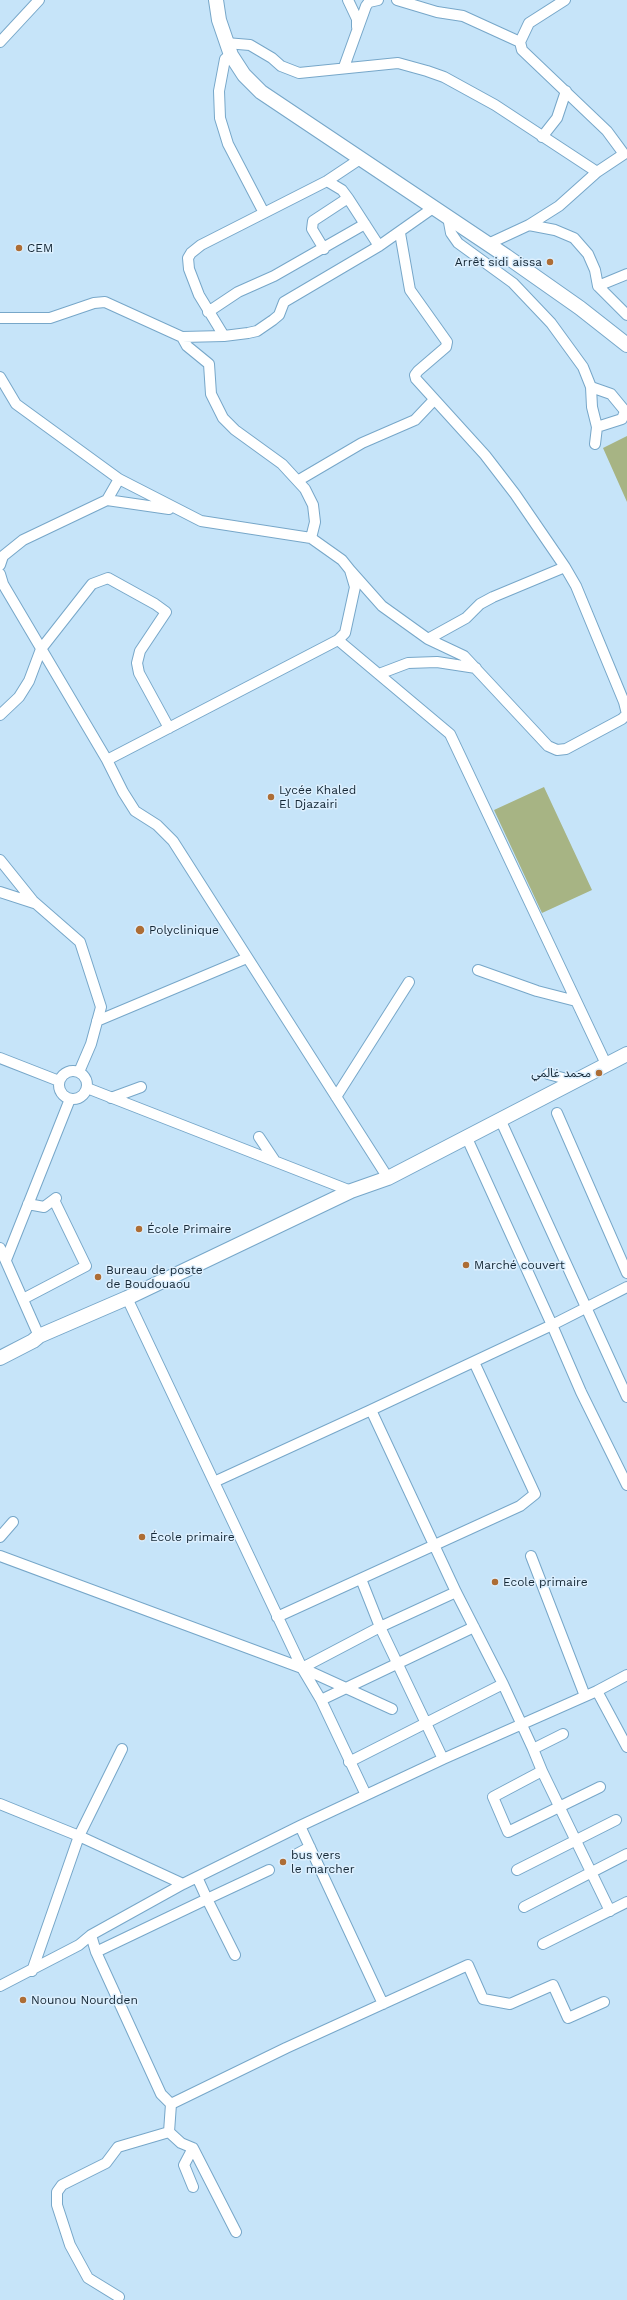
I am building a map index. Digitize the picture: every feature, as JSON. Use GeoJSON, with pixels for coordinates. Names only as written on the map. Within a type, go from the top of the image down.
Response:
{"type":"FeatureCollection","features":[{"type":"Feature","properties":{"kind":"main road"},"geometry":{"type":"LineString","coordinates":[[216,0],[219,20],[229,49],[244,75],[261,92],[488,244],[580,308],[627,345]]}},
{"type":"Feature","properties":{"kind":"main road"},"geometry":{"type":"LineString","coordinates":[[0,1358],[33,1341],[39,1336],[127,1298],[350,1191],[388,1178],[466,1136],[627,1054]]}},
{"type":"Feature","properties":{"kind":"street"},"geometry":{"type":"LineString","coordinates":[[0,42],[39,0]]}},
{"type":"Feature","properties":{"kind":"street"},"geometry":{"type":"LineString","coordinates":[[348,0],[357,19],[357,27]]}},
{"type":"Feature","properties":{"kind":"street"},"geometry":{"type":"LineString","coordinates":[[344,67],[357,27],[366,6],[369,2],[378,0]]}},
{"type":"Feature","properties":{"kind":"street"},"geometry":{"type":"LineString","coordinates":[[397,0],[438,12],[463,16],[520,42]]}},
{"type":"Feature","properties":{"kind":"street"},"geometry":{"type":"LineString","coordinates":[[488,244],[530,225],[559,206],[597,172],[626,153],[607,131],[566,91],[529,59],[522,50],[520,42],[529,23],[565,0]]}},
{"type":"Feature","properties":{"kind":"street"},"geometry":{"type":"LineString","coordinates":[[264,213],[228,144],[220,118],[219,91],[225,59],[229,49],[250,45],[290,71],[310,73],[344,67],[398,63],[444,77],[495,105],[597,172]]}},
{"type":"Feature","properties":{"kind":"street"},"geometry":{"type":"LineString","coordinates":[[542,137],[557,118],[566,91]]}},
{"type":"Feature","properties":{"kind":"street"},"geometry":{"type":"LineString","coordinates":[[224,336],[208,312],[189,269],[188,258],[191,253],[201,245],[327,181],[360,159]]}},
{"type":"Feature","properties":{"kind":"street"},"geometry":{"type":"LineString","coordinates":[[327,181],[342,190],[378,246]]}},
{"type":"Feature","properties":{"kind":"street"},"geometry":{"type":"LineString","coordinates":[[324,249],[312,228],[313,221],[348,198]]}},
{"type":"Feature","properties":{"kind":"street"},"geometry":{"type":"LineString","coordinates":[[0,318],[50,318],[94,303],[105,302],[182,337],[224,336],[248,333],[264,327],[279,315],[284,302],[400,233],[433,208]]}},
{"type":"Feature","properties":{"kind":"street"},"geometry":{"type":"LineString","coordinates":[[448,217],[451,233],[458,243],[513,282],[551,323],[583,367],[591,387],[592,407],[597,427],[595,444]]}},
{"type":"Feature","properties":{"kind":"street"},"geometry":{"type":"LineString","coordinates":[[208,312],[238,292],[324,249],[365,224]]}},
{"type":"Feature","properties":{"kind":"street"},"geometry":{"type":"LineString","coordinates":[[530,225],[565,233],[574,238],[588,254],[595,270],[598,286],[627,315]]}},
{"type":"Feature","properties":{"kind":"street"},"geometry":{"type":"LineString","coordinates":[[0,377],[16,404],[119,479],[177,510],[201,521],[311,538],[342,560],[382,606],[428,639],[464,656],[548,746],[557,750],[566,750],[622,719],[627,714],[624,702],[576,586],[565,567],[515,494],[485,455],[433,401],[416,379],[415,375],[446,347],[447,342],[410,290],[400,233]]}},
{"type":"Feature","properties":{"kind":"street"},"geometry":{"type":"LineString","coordinates":[[598,286],[627,274]]}},
{"type":"Feature","properties":{"kind":"street"},"geometry":{"type":"LineString","coordinates":[[182,337],[187,346],[209,364],[211,394],[222,418],[235,430],[282,464],[299,480],[313,505],[315,522],[311,538]]}},
{"type":"Feature","properties":{"kind":"street"},"geometry":{"type":"LineString","coordinates":[[591,387],[611,394],[625,411],[622,419],[597,427]]}},
{"type":"Feature","properties":{"kind":"street"},"geometry":{"type":"LineString","coordinates":[[299,480],[362,443],[415,420],[433,401]]}},
{"type":"Feature","properties":{"kind":"street"},"geometry":{"type":"LineString","coordinates":[[107,500],[119,479]]}},
{"type":"Feature","properties":{"kind":"street"},"geometry":{"type":"LineString","coordinates":[[1,559],[23,540],[107,500],[177,510]]}},
{"type":"Feature","properties":{"kind":"street"},"geometry":{"type":"LineString","coordinates":[[428,639],[466,618],[480,604],[493,597],[565,567]]}},
{"type":"Feature","properties":{"kind":"street"},"geometry":{"type":"LineString","coordinates":[[350,570],[354,587],[342,636],[347,647],[450,734],[606,1064]]}},
{"type":"Feature","properties":{"kind":"street"},"geometry":{"type":"LineString","coordinates":[[0,574],[3,584],[107,760],[123,792],[135,810],[157,826],[173,841],[388,1178]]}},
{"type":"Feature","properties":{"kind":"street"},"geometry":{"type":"LineString","coordinates":[[0,715],[19,697],[29,682],[41,649],[92,584],[101,579],[108,578],[156,604],[166,612],[140,651],[136,663],[169,728]]}},
{"type":"Feature","properties":{"kind":"street"},"geometry":{"type":"LineString","coordinates":[[107,760],[342,636]]}},
{"type":"Feature","properties":{"kind":"street"},"geometry":{"type":"LineString","coordinates":[[379,674],[408,663],[437,662],[476,668]]}},
{"type":"Feature","properties":{"kind":"street"},"geometry":{"type":"LineString","coordinates":[[0,860],[36,903],[80,942],[101,1007],[79,1072]]}},
{"type":"Feature","properties":{"kind":"street"},"geometry":{"type":"LineString","coordinates":[[0,892],[36,903]]}},
{"type":"Feature","properties":{"kind":"street"},"geometry":{"type":"LineString","coordinates":[[97,1021],[247,958]]}},
{"type":"Feature","properties":{"kind":"street"},"geometry":{"type":"LineString","coordinates":[[478,970],[537,991],[576,1001]]}},
{"type":"Feature","properties":{"kind":"street"},"geometry":{"type":"LineString","coordinates":[[336,1097],[408,982]]}},
{"type":"Feature","properties":{"kind":"street"},"geometry":{"type":"LineString","coordinates":[[0,1058],[59,1081]]}},
{"type":"Feature","properties":{"kind":"street"},"geometry":{"type":"LineString","coordinates":[[69,1071],[79,1072],[86,1079],[87,1088],[82,1096],[70,1099],[62,1094],[59,1081],[69,1071]]}},
{"type":"Feature","properties":{"kind":"street"},"geometry":{"type":"LineString","coordinates":[[548,1074],[574,1081]]}},
{"type":"Feature","properties":{"kind":"street"},"geometry":{"type":"LineString","coordinates":[[87,1088],[350,1191]]}},
{"type":"Feature","properties":{"kind":"street"},"geometry":{"type":"LineString","coordinates":[[112,1098],[141,1088]]}},
{"type":"Feature","properties":{"kind":"street"},"geometry":{"type":"LineString","coordinates":[[6,1260],[70,1099]]}},
{"type":"Feature","properties":{"kind":"street"},"geometry":{"type":"LineString","coordinates":[[557,1113],[627,1274]]}},
{"type":"Feature","properties":{"kind":"street"},"geometry":{"type":"LineString","coordinates":[[500,1119],[627,1397]]}},
{"type":"Feature","properties":{"kind":"street"},"geometry":{"type":"LineString","coordinates":[[466,1136],[581,1392],[627,1484]]}},
{"type":"Feature","properties":{"kind":"street"},"geometry":{"type":"LineString","coordinates":[[259,1137],[275,1161]]}},
{"type":"Feature","properties":{"kind":"street"},"geometry":{"type":"LineString","coordinates":[[23,1299],[86,1266],[55,1199],[44,1206],[28,1204]]}},
{"type":"Feature","properties":{"kind":"street"},"geometry":{"type":"LineString","coordinates":[[0,1248],[39,1336]]}},
{"type":"Feature","properties":{"kind":"street"},"geometry":{"type":"LineString","coordinates":[[214,1482],[474,1362],[627,1287]]}},
{"type":"Feature","properties":{"kind":"street"},"geometry":{"type":"LineString","coordinates":[[127,1298],[277,1617],[302,1668],[321,1700],[349,1762],[366,1795]]}},
{"type":"Feature","properties":{"kind":"street"},"geometry":{"type":"LineString","coordinates":[[277,1617],[520,1506],[535,1494],[474,1362]]}},
{"type":"Feature","properties":{"kind":"street"},"geometry":{"type":"LineString","coordinates":[[371,1410],[456,1592],[522,1724],[559,1808],[610,1911]]}},
{"type":"Feature","properties":{"kind":"street"},"geometry":{"type":"LineString","coordinates":[[0,1537],[13,1522]]}},
{"type":"Feature","properties":{"kind":"street"},"geometry":{"type":"LineString","coordinates":[[0,1556],[302,1668],[346,1687],[392,1710]]}},
{"type":"Feature","properties":{"kind":"street"},"geometry":{"type":"LineString","coordinates":[[531,1556],[586,1696]]}},
{"type":"Feature","properties":{"kind":"street"},"geometry":{"type":"LineString","coordinates":[[361,1578],[380,1627],[443,1759]]}},
{"type":"Feature","properties":{"kind":"street"},"geometry":{"type":"LineString","coordinates":[[302,1668],[380,1627],[456,1592]]}},
{"type":"Feature","properties":{"kind":"street"},"geometry":{"type":"LineString","coordinates":[[321,1700],[397,1662],[474,1627]]}},
{"type":"Feature","properties":{"kind":"street"},"geometry":{"type":"LineString","coordinates":[[0,1986],[32,1971],[79,1945],[91,1935],[197,1877],[300,1826],[443,1759],[597,1691],[627,1675]]}},
{"type":"Feature","properties":{"kind":"street"},"geometry":{"type":"LineString","coordinates":[[349,1762],[427,1725],[503,1684]]}},
{"type":"Feature","properties":{"kind":"street"},"geometry":{"type":"LineString","coordinates":[[597,1691],[627,1747]]}},
{"type":"Feature","properties":{"kind":"street"},"geometry":{"type":"LineString","coordinates":[[533,1749],[563,1734]]}},
{"type":"Feature","properties":{"kind":"street"},"geometry":{"type":"LineString","coordinates":[[32,1971],[79,1836],[122,1749]]}},
{"type":"Feature","properties":{"kind":"street"},"geometry":{"type":"LineString","coordinates":[[542,1771],[493,1797],[508,1832],[600,1787]]}},
{"type":"Feature","properties":{"kind":"street"},"geometry":{"type":"LineString","coordinates":[[0,1804],[79,1836],[183,1884]]}},
{"type":"Feature","properties":{"kind":"street"},"geometry":{"type":"LineString","coordinates":[[518,1870],[616,1820]]}},
{"type":"Feature","properties":{"kind":"street"},"geometry":{"type":"LineString","coordinates":[[300,1826],[383,2004]]}},
{"type":"Feature","properties":{"kind":"street"},"geometry":{"type":"LineString","coordinates":[[297,1854],[310,1847]]}},
{"type":"Feature","properties":{"kind":"street"},"geometry":{"type":"LineString","coordinates":[[524,1906],[627,1854]]}},
{"type":"Feature","properties":{"kind":"street"},"geometry":{"type":"LineString","coordinates":[[96,1952],[269,1870]]}},
{"type":"Feature","properties":{"kind":"street"},"geometry":{"type":"LineString","coordinates":[[197,1877],[235,1955]]}},
{"type":"Feature","properties":{"kind":"street"},"geometry":{"type":"LineString","coordinates":[[543,1944],[627,1902]]}},
{"type":"Feature","properties":{"kind":"street"},"geometry":{"type":"LineString","coordinates":[[91,1935],[96,1952],[162,2094],[171,2104],[169,2132]]}},
{"type":"Feature","properties":{"kind":"street"},"geometry":{"type":"LineString","coordinates":[[171,2104],[286,2048],[468,1966],[484,1999],[510,2004],[553,1985],[568,2018],[604,2002]]}},
{"type":"Feature","properties":{"kind":"street"},"geometry":{"type":"LineString","coordinates":[[169,2132],[181,2143],[193,2148],[236,2232]]}},
{"type":"Feature","properties":{"kind":"street"},"geometry":{"type":"LineString","coordinates":[[120,2297],[88,2278],[70,2246],[57,2206],[57,2192],[62,2185],[106,2163],[118,2147],[169,2132]]}},
{"type":"Feature","properties":{"kind":"street"},"geometry":{"type":"LineString","coordinates":[[193,2148],[184,2164],[193,2187]]}},
{"type":"Feature","properties":{"kind":"green space"},"geometry":{"type":"Polygon","coordinates":[[[627,436],[627,502],[603,448],[627,436]]]}},
{"type":"Feature","properties":{"kind":"green space"},"geometry":{"type":"Polygon","coordinates":[[[544,787],[592,890],[542,913],[494,810],[544,787]]]}},
{"type":"Feature","properties":{"kind":"place","name":"CEM"},"geometry":{"type":"Point","coordinates":[19,248]}},
{"type":"Feature","properties":{"kind":"place","name":"Arrêt sidi aissa"},"geometry":{"type":"Point","coordinates":[550,262]}},
{"type":"Feature","properties":{"kind":"place","name":"Lycée Khaled El Djazairi"},"geometry":{"type":"Point","coordinates":[271,797]}},
{"type":"Feature","properties":{"kind":"place","name":"Polyclinique"},"geometry":{"type":"Point","coordinates":[140,930]}},
{"type":"Feature","properties":{"kind":"place","name":"محمد غالمي"},"geometry":{"type":"Point","coordinates":[599,1073]}},
{"type":"Feature","properties":{"kind":"place","name":"École Primaire"},"geometry":{"type":"Point","coordinates":[139,1229]}},
{"type":"Feature","properties":{"kind":"place","name":"Marché couvert"},"geometry":{"type":"Point","coordinates":[466,1265]}},
{"type":"Feature","properties":{"kind":"place","name":"Bureau de poste de Boudouaou"},"geometry":{"type":"Point","coordinates":[98,1277]}},
{"type":"Feature","properties":{"kind":"place","name":"École primaire"},"geometry":{"type":"Point","coordinates":[142,1537]}},
{"type":"Feature","properties":{"kind":"place","name":"Ecole primaire"},"geometry":{"type":"Point","coordinates":[495,1582]}},
{"type":"Feature","properties":{"kind":"place","name":"bus vers le marcher"},"geometry":{"type":"Point","coordinates":[283,1862]}},
{"type":"Feature","properties":{"kind":"place","name":"Nounou Nourdden"},"geometry":{"type":"Point","coordinates":[23,2000]}}]}
